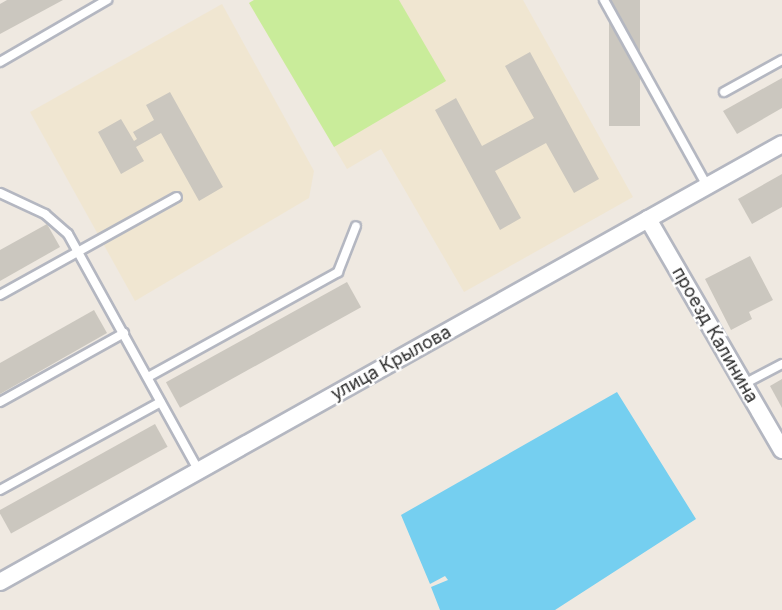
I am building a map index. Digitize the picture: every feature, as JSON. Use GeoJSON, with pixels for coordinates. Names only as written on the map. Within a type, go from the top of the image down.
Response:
{"type":"FeatureCollection","features":[{"type":"Feature","properties":{"kind":"street","name":"улица Крылова"},"geometry":{"type":"LineString","coordinates":[[0,582],[782,144]]}},
{"type":"Feature","properties":{"kind":"street","name":"проезд Калинина"},"geometry":{"type":"LineString","coordinates":[[648,219],[782,450]]}},
{"type":"Feature","properties":{"kind":"lane"},"geometry":{"type":"LineString","coordinates":[[0,62],[107,0]]}},
{"type":"Feature","properties":{"kind":"lane"},"geometry":{"type":"LineString","coordinates":[[604,0],[707,186]]}},
{"type":"Feature","properties":{"kind":"lane"},"geometry":{"type":"LineString","coordinates":[[724,92],[782,60]]}},
{"type":"Feature","properties":{"kind":"lane"},"geometry":{"type":"LineString","coordinates":[[0,193],[45,214],[79,250],[199,471]]}},
{"type":"Feature","properties":{"kind":"lane"},"geometry":{"type":"LineString","coordinates":[[0,295],[177,197]]}},
{"type":"Feature","properties":{"kind":"lane"},"geometry":{"type":"LineString","coordinates":[[148,377],[338,272],[356,226]]}},
{"type":"Feature","properties":{"kind":"lane"},"geometry":{"type":"LineString","coordinates":[[0,402],[124,333]]}},
{"type":"Feature","properties":{"kind":"lane"},"geometry":{"type":"LineString","coordinates":[[744,384],[782,364]]}},
{"type":"Feature","properties":{"kind":"lane"},"geometry":{"type":"LineString","coordinates":[[0,490],[161,402]]}},
{"type":"Feature","properties":{"kind":"shaded area"},"geometry":{"type":"Polygon","coordinates":[[[254,0],[523,0],[633,197],[464,292],[381,149],[347,169],[249,3],[254,0]]]}},
{"type":"Feature","properties":{"kind":"shaded area"},"geometry":{"type":"Polygon","coordinates":[[[222,4],[314,171],[309,198],[135,301],[30,112],[222,4]]]}},
{"type":"Feature","properties":{"kind":"green space"},"geometry":{"type":"Polygon","coordinates":[[[254,0],[399,0],[446,81],[334,147],[249,3],[254,0]]]}},
{"type":"Feature","properties":{"kind":"water"},"geometry":{"type":"Polygon","coordinates":[[[617,392],[696,519],[555,610],[440,610],[431,587],[448,580],[445,576],[430,584],[401,515],[617,392]]]}},
{"type":"Feature","properties":{"kind":"building"},"geometry":{"type":"Polygon","coordinates":[[[7,0],[63,0],[0,34],[0,4],[7,0]]]}},
{"type":"Feature","properties":{"kind":"building"},"geometry":{"type":"Polygon","coordinates":[[[609,0],[640,0],[640,126],[609,126],[609,0]]]}},
{"type":"Feature","properties":{"kind":"building"},"geometry":{"type":"Polygon","coordinates":[[[530,52],[599,179],[574,193],[546,143],[495,171],[521,218],[500,230],[435,110],[456,98],[482,146],[534,118],[505,66],[530,52]]]}},
{"type":"Feature","properties":{"kind":"building"},"geometry":{"type":"Polygon","coordinates":[[[782,78],[782,108],[737,134],[723,111],[782,78]]]}},
{"type":"Feature","properties":{"kind":"building"},"geometry":{"type":"Polygon","coordinates":[[[170,92],[223,187],[199,201],[161,133],[136,147],[144,161],[121,174],[98,132],[121,119],[134,141],[137,139],[133,132],[154,120],[146,105],[170,92]]]}},
{"type":"Feature","properties":{"kind":"building"},"geometry":{"type":"Polygon","coordinates":[[[782,174],[782,207],[752,224],[738,199],[782,174]]]}},
{"type":"Feature","properties":{"kind":"building"},"geometry":{"type":"Polygon","coordinates":[[[47,224],[60,247],[0,281],[0,250],[47,224]]]}},
{"type":"Feature","properties":{"kind":"building"},"geometry":{"type":"Polygon","coordinates":[[[750,256],[773,300],[749,312],[752,319],[731,330],[705,279],[750,256]]]}},
{"type":"Feature","properties":{"kind":"building"},"geometry":{"type":"Polygon","coordinates":[[[347,282],[361,307],[180,408],[166,382],[347,282]]]}},
{"type":"Feature","properties":{"kind":"building"},"geometry":{"type":"Polygon","coordinates":[[[94,310],[107,333],[0,394],[0,363],[94,310]]]}},
{"type":"Feature","properties":{"kind":"building"},"geometry":{"type":"Polygon","coordinates":[[[782,379],[782,408],[770,386],[782,379]]]}},
{"type":"Feature","properties":{"kind":"building"},"geometry":{"type":"Polygon","coordinates":[[[155,424],[168,447],[11,534],[0,510],[155,424]]]}}]}
